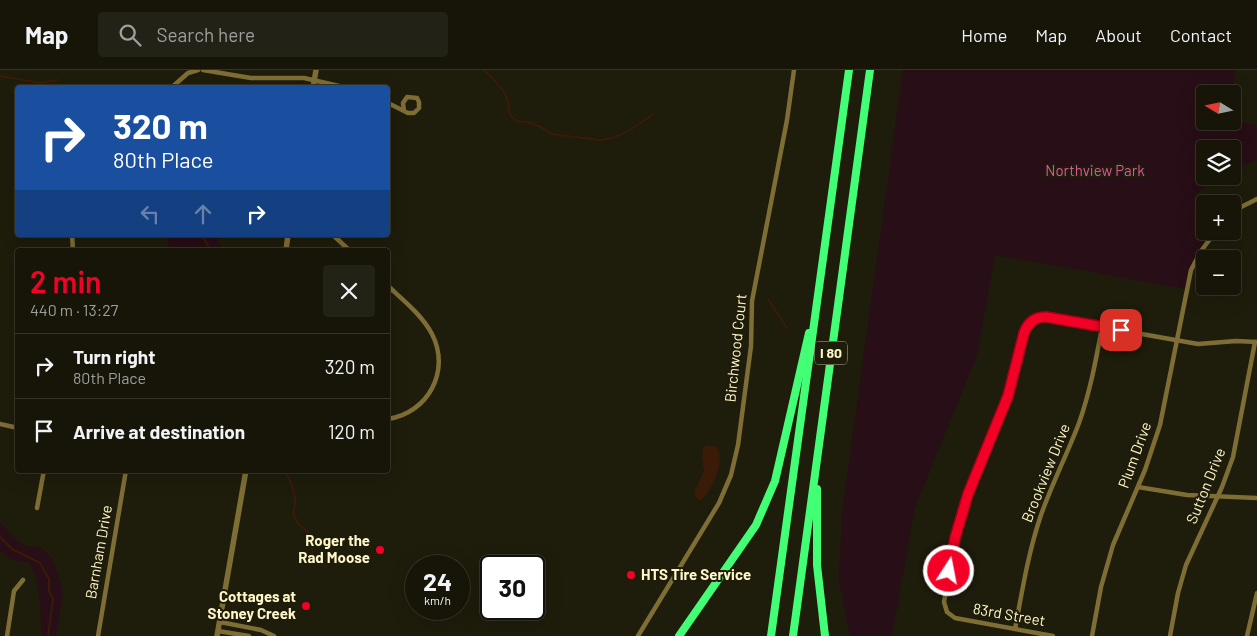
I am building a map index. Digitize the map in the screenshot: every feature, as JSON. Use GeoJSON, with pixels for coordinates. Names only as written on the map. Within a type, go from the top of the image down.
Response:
{"type":"FeatureCollection","features":[{"type":"Feature","properties":{"kind":"highway","name":"I 80"},"geometry":{"type":"LineString","coordinates":[[772,636],[849,70]]}},
{"type":"Feature","properties":{"kind":"highway","name":"I 80"},"geometry":{"type":"LineString","coordinates":[[792,636],[870,70]]}},
{"type":"Feature","properties":{"kind":"highway"},"geometry":{"type":"LineString","coordinates":[[679,636],[756,525],[775,482],[820,282]]}},
{"type":"Feature","properties":{"kind":"highway"},"geometry":{"type":"LineString","coordinates":[[817,459],[816,565],[825,636]]}},
{"type":"Feature","properties":{"kind":"street"},"geometry":{"type":"LineString","coordinates":[[174,85],[188,73],[198,70]]}},
{"type":"Feature","properties":{"kind":"street"},"geometry":{"type":"LineString","coordinates":[[203,70],[226,72],[251,78],[299,77],[335,85]]}},
{"type":"Feature","properties":{"kind":"street"},"geometry":{"type":"LineString","coordinates":[[313,85],[316,70]]}},
{"type":"Feature","properties":{"kind":"street","name":"Birchwood Court"},"geometry":{"type":"LineString","coordinates":[[638,636],[719,503],[731,475],[735,460],[751,346],[752,301],[787,120],[794,70]]}},
{"type":"Feature","properties":{"kind":"street"},"geometry":{"type":"LineString","coordinates":[[390,104],[404,111]]}},
{"type":"Feature","properties":{"kind":"street"},"geometry":{"type":"LineString","coordinates":[[1241,207],[1257,199]]}},
{"type":"Feature","properties":{"kind":"street"},"geometry":{"type":"LineString","coordinates":[[335,237],[347,248]]}},
{"type":"Feature","properties":{"kind":"street","name":"Plum Drive"},"geometry":{"type":"LineString","coordinates":[[1092,636],[1107,566],[1122,521],[1138,487],[1160,425],[1189,279],[1201,251],[1209,240]]}},
{"type":"Feature","properties":{"kind":"street"},"geometry":{"type":"LineString","coordinates":[[390,288],[426,324],[437,346],[439,364],[434,386],[422,403],[407,413],[390,418]]}},
{"type":"Feature","properties":{"kind":"street","name":"83rd Street"},"geometry":{"type":"LineString","coordinates":[[1053,636],[955,618],[947,612],[944,597],[961,516],[977,470],[1008,396],[1026,328],[1032,320],[1041,317],[1102,327]]}},
{"type":"Feature","properties":{"kind":"street"},"geometry":{"type":"LineString","coordinates":[[1102,327],[1198,344],[1236,341],[1256,342]]}},
{"type":"Feature","properties":{"kind":"street","name":"Brookview Drive"},"geometry":{"type":"LineString","coordinates":[[1015,629],[1034,537],[1049,494],[1080,421],[1092,379],[1102,327]]}},
{"type":"Feature","properties":{"kind":"street","name":"Sutton Drive"},"geometry":{"type":"LineString","coordinates":[[1170,636],[1186,565],[1217,498],[1233,457],[1256,342]]}},
{"type":"Feature","properties":{"kind":"street"},"geometry":{"type":"LineString","coordinates":[[0,424],[15,427]]}},
{"type":"Feature","properties":{"kind":"street"},"geometry":{"type":"LineString","coordinates":[[37,508],[43,473]]}},
{"type":"Feature","properties":{"kind":"street","name":"Barnham Drive"},"geometry":{"type":"LineString","coordinates":[[98,636],[126,473]]}},
{"type":"Feature","properties":{"kind":"street"},"geometry":{"type":"LineString","coordinates":[[245,473],[218,633],[249,636]]}},
{"type":"Feature","properties":{"kind":"street"},"geometry":{"type":"LineString","coordinates":[[1138,487],[1217,498],[1257,498]]}},
{"type":"Feature","properties":{"kind":"street"},"geometry":{"type":"LineString","coordinates":[[6,636],[14,591],[23,580]]}},
{"type":"Feature","properties":{"kind":"street"},"geometry":{"type":"LineString","coordinates":[[1247,636],[1257,593]]}},
{"type":"Feature","properties":{"kind":"street"},"geometry":{"type":"LineString","coordinates":[[220,622],[261,630],[274,636]]}},
{"type":"Feature","properties":{"kind":"green space","name":"Northview Park"},"geometry":{"type":"Polygon","coordinates":[[[903,70],[1236,70],[1234,85],[1196,85],[1196,130],[1241,130],[1241,119],[1244,123],[1257,125],[1257,160],[1241,166],[1241,140],[1196,140],[1196,185],[1207,185],[1196,195],[1196,240],[1209,240],[1202,250],[1196,250],[1196,259],[1187,289],[995,255],[977,355],[915,507],[892,636],[850,636],[839,579],[842,513],[903,70]]]}},
{"type":"Feature","properties":{"kind":"green space"},"geometry":{"type":"Polygon","coordinates":[[[168,237],[217,237],[221,248],[170,248],[168,237]]]}},
{"type":"Feature","properties":{"kind":"green space"},"geometry":{"type":"Polygon","coordinates":[[[0,522],[22,544],[40,547],[51,557],[60,579],[63,595],[57,636],[42,636],[39,590],[34,572],[30,563],[12,560],[0,551],[0,522]]]}},
{"type":"Feature","properties":{"kind":"shaded area"},"geometry":{"type":"Polygon","coordinates":[[[708,445],[716,447],[719,452],[719,466],[710,490],[699,500],[695,497],[695,490],[704,471],[703,447],[708,445]]]}},
{"type":"Feature","properties":{"kind":"waterway"},"geometry":{"type":"LineString","coordinates":[[484,70],[503,90],[508,101],[509,112],[515,120],[536,125],[551,134],[600,140],[607,139],[628,131],[652,115]]}},
{"type":"Feature","properties":{"kind":"waterway"},"geometry":{"type":"LineString","coordinates":[[0,76],[40,83],[57,80]]}},
{"type":"Feature","properties":{"kind":"waterway"},"geometry":{"type":"LineString","coordinates":[[203,237],[209,248]]}},
{"type":"Feature","properties":{"kind":"waterway"},"geometry":{"type":"LineString","coordinates":[[768,299],[787,328]]}},
{"type":"Feature","properties":{"kind":"waterway"},"geometry":{"type":"LineString","coordinates":[[286,473],[295,496],[294,516],[310,535],[312,552],[315,559],[325,566]]}},
{"type":"Feature","properties":{"kind":"waterway"},"geometry":{"type":"LineString","coordinates":[[0,537],[12,549],[40,563],[49,579],[49,591],[53,599],[48,636]]}},
{"type":"Feature","properties":{"kind":"place","name":"Roger the Rad Moose"},"geometry":{"type":"Point","coordinates":[380,550]}},
{"type":"Feature","properties":{"kind":"place","name":"HTS Tire Service"},"geometry":{"type":"Point","coordinates":[631,575]}},
{"type":"Feature","properties":{"kind":"place","name":"Cottages at Stoney Creek"},"geometry":{"type":"Point","coordinates":[306,606]}},
{"type":"Feature","properties":{"kind":"route"},"geometry":{"type":"LineString","coordinates":[[949,571],[961,516],[977,470],[1008,396],[1026,328],[1032,320],[1046,317],[1121,330]]}}]}
